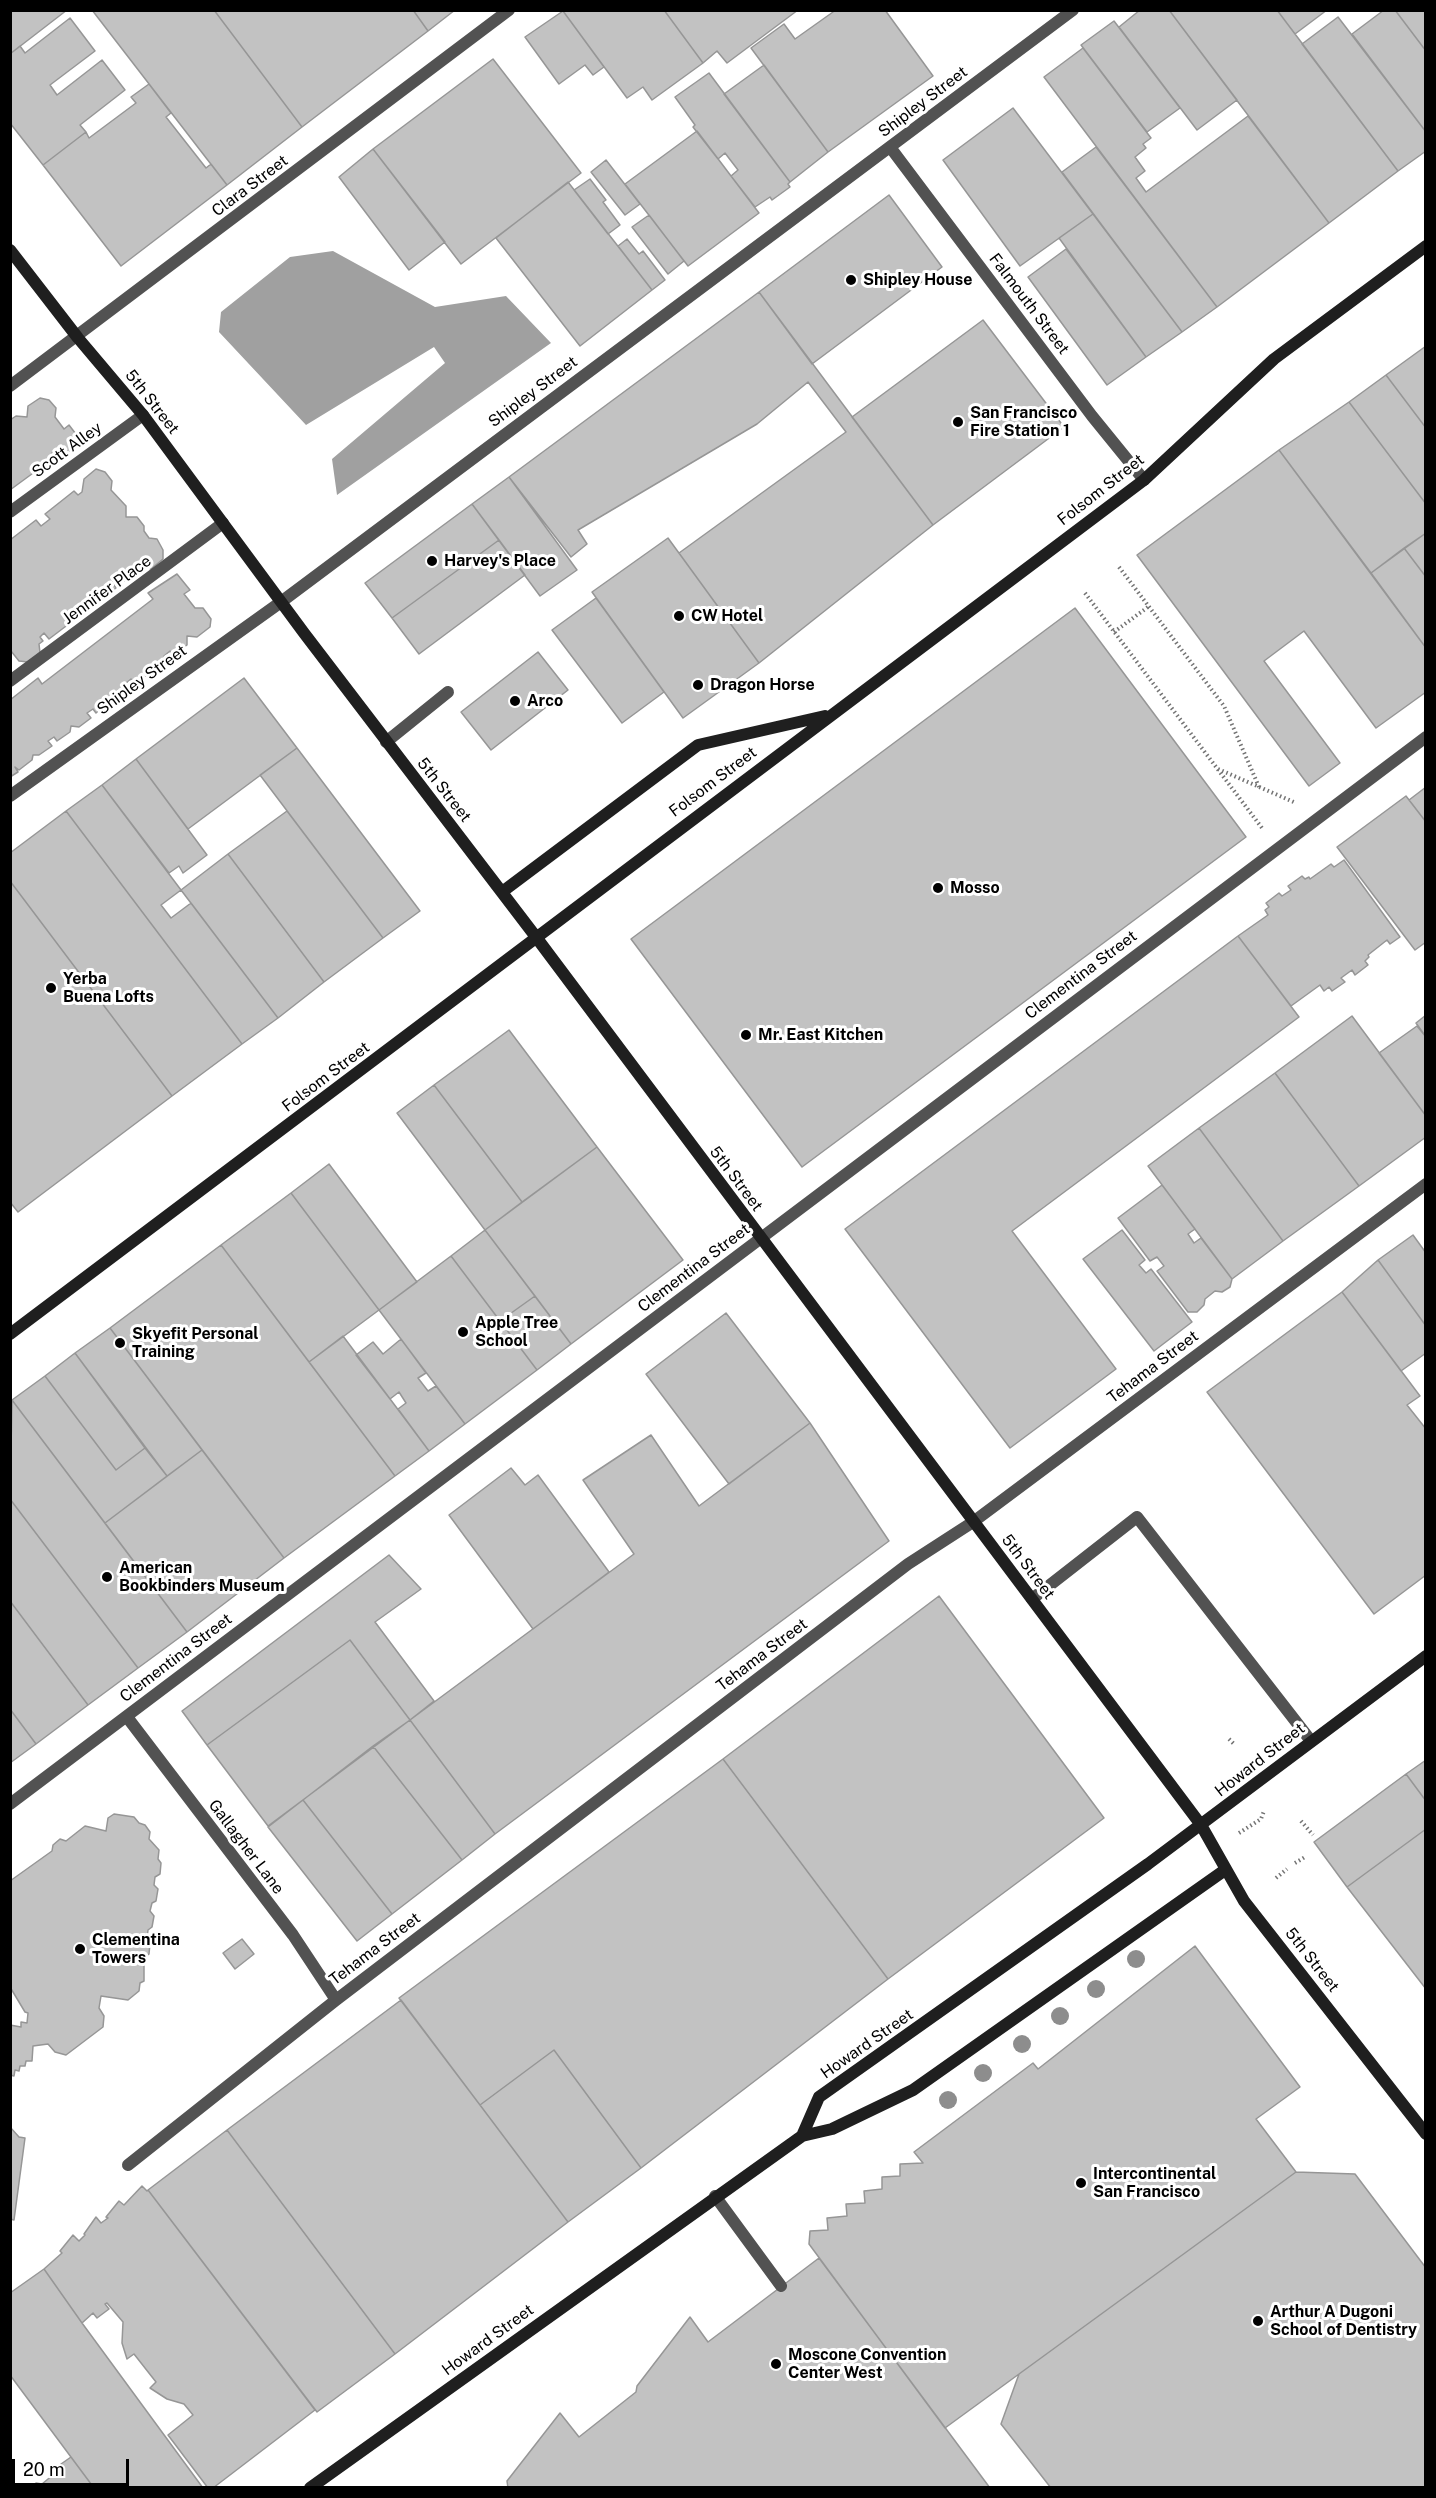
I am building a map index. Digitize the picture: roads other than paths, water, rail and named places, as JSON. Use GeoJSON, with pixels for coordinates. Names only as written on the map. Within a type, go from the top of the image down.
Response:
{"type":"FeatureCollection","features":[{"type":"Feature","properties":{"kind":"main road","name":"Folsom Street"},"geometry":{"type":"LineString","coordinates":[[10,1334],[1144,480],[1274,359],[1425,246]]}},
{"type":"Feature","properties":{"kind":"main road","name":"5th Street"},"geometry":{"type":"LineString","coordinates":[[10,250],[78,338],[143,415],[386,742],[536,937],[1202,1825],[1244,1901],[1425,2134]]}},
{"type":"Feature","properties":{"kind":"main road"},"geometry":{"type":"LineString","coordinates":[[502,892],[698,745],[830,716]]}},
{"type":"Feature","properties":{"kind":"main road","name":"Howard Street"},"geometry":{"type":"LineString","coordinates":[[310,2487],[801,2136],[819,2097],[1202,1825],[1425,1656]]}},
{"type":"Feature","properties":{"kind":"main road"},"geometry":{"type":"LineString","coordinates":[[801,2136],[832,2129],[913,2090],[1225,1870]]}},
{"type":"Feature","properties":{"kind":"street","name":"Clara Street"},"geometry":{"type":"LineString","coordinates":[[10,387],[78,338],[509,10]]}},
{"type":"Feature","properties":{"kind":"street","name":"Shipley Street"},"geometry":{"type":"LineString","coordinates":[[10,796],[281,602],[1073,10]]}},
{"type":"Feature","properties":{"kind":"street","name":"Falmouth Street"},"geometry":{"type":"LineString","coordinates":[[890,147],[1092,416],[1144,480]]}},
{"type":"Feature","properties":{"kind":"street","name":"Scott Alley"},"geometry":{"type":"LineString","coordinates":[[10,512],[143,415]]}},
{"type":"Feature","properties":{"kind":"street","name":"Jennifer Place"},"geometry":{"type":"LineString","coordinates":[[10,681],[223,523]]}},
{"type":"Feature","properties":{"kind":"street"},"geometry":{"type":"LineString","coordinates":[[386,742],[448,692]]}},
{"type":"Feature","properties":{"kind":"street","name":"Clementina Street"},"geometry":{"type":"LineString","coordinates":[[10,1804],[1425,737]]}},
{"type":"Feature","properties":{"kind":"street","name":"Tehama Street"},"geometry":{"type":"LineString","coordinates":[[128,2165],[336,2000],[908,1564],[973,1522],[1425,1184]]}},
{"type":"Feature","properties":{"kind":"street"},"geometry":{"type":"LineString","coordinates":[[1032,1599],[1137,1517],[1311,1741]]}},
{"type":"Feature","properties":{"kind":"street","name":"Gallagher Lane"},"geometry":{"type":"LineString","coordinates":[[126,1717],[292,1935],[336,2000]]}},
{"type":"Feature","properties":{"kind":"street"},"geometry":{"type":"LineString","coordinates":[[715,2196],[781,2286]]}},
{"type":"Feature","properties":{"kind":"place","name":"Shipley House"},"geometry":{"type":"Point","coordinates":[851,280]}},
{"type":"Feature","properties":{"kind":"place","name":"San Francisco Fire Station 1"},"geometry":{"type":"Point","coordinates":[958,422]}},
{"type":"Feature","properties":{"kind":"place","name":"Harvey's Place"},"geometry":{"type":"Point","coordinates":[432,561]}},
{"type":"Feature","properties":{"kind":"place","name":"CW Hotel"},"geometry":{"type":"Point","coordinates":[679,616]}},
{"type":"Feature","properties":{"kind":"place","name":"Dragon Horse"},"geometry":{"type":"Point","coordinates":[698,685]}},
{"type":"Feature","properties":{"kind":"place","name":"Arco"},"geometry":{"type":"Point","coordinates":[515,701]}},
{"type":"Feature","properties":{"kind":"place","name":"Mosso"},"geometry":{"type":"Point","coordinates":[938,888]}},
{"type":"Feature","properties":{"kind":"place","name":"Yerba Buena Lofts"},"geometry":{"type":"Point","coordinates":[51,988]}},
{"type":"Feature","properties":{"kind":"place","name":"Mr. East Kitchen"},"geometry":{"type":"Point","coordinates":[746,1035]}},
{"type":"Feature","properties":{"kind":"place","name":"Apple Tree School"},"geometry":{"type":"Point","coordinates":[463,1332]}},
{"type":"Feature","properties":{"kind":"place","name":"Skyefit Personal Training"},"geometry":{"type":"Point","coordinates":[120,1343]}},
{"type":"Feature","properties":{"kind":"place","name":"American Bookbinders Museum"},"geometry":{"type":"Point","coordinates":[107,1577]}},
{"type":"Feature","properties":{"kind":"place","name":"Clementina Towers"},"geometry":{"type":"Point","coordinates":[80,1949]}},
{"type":"Feature","properties":{"kind":"place","name":"Intercontinental San Francisco"},"geometry":{"type":"Point","coordinates":[1081,2183]}},
{"type":"Feature","properties":{"kind":"place","name":"Arthur A Dugoni School of Dentistry"},"geometry":{"type":"Point","coordinates":[1258,2321]}},
{"type":"Feature","properties":{"kind":"place","name":"Moscone Convention Center West"},"geometry":{"type":"Point","coordinates":[776,2364]}}]}
